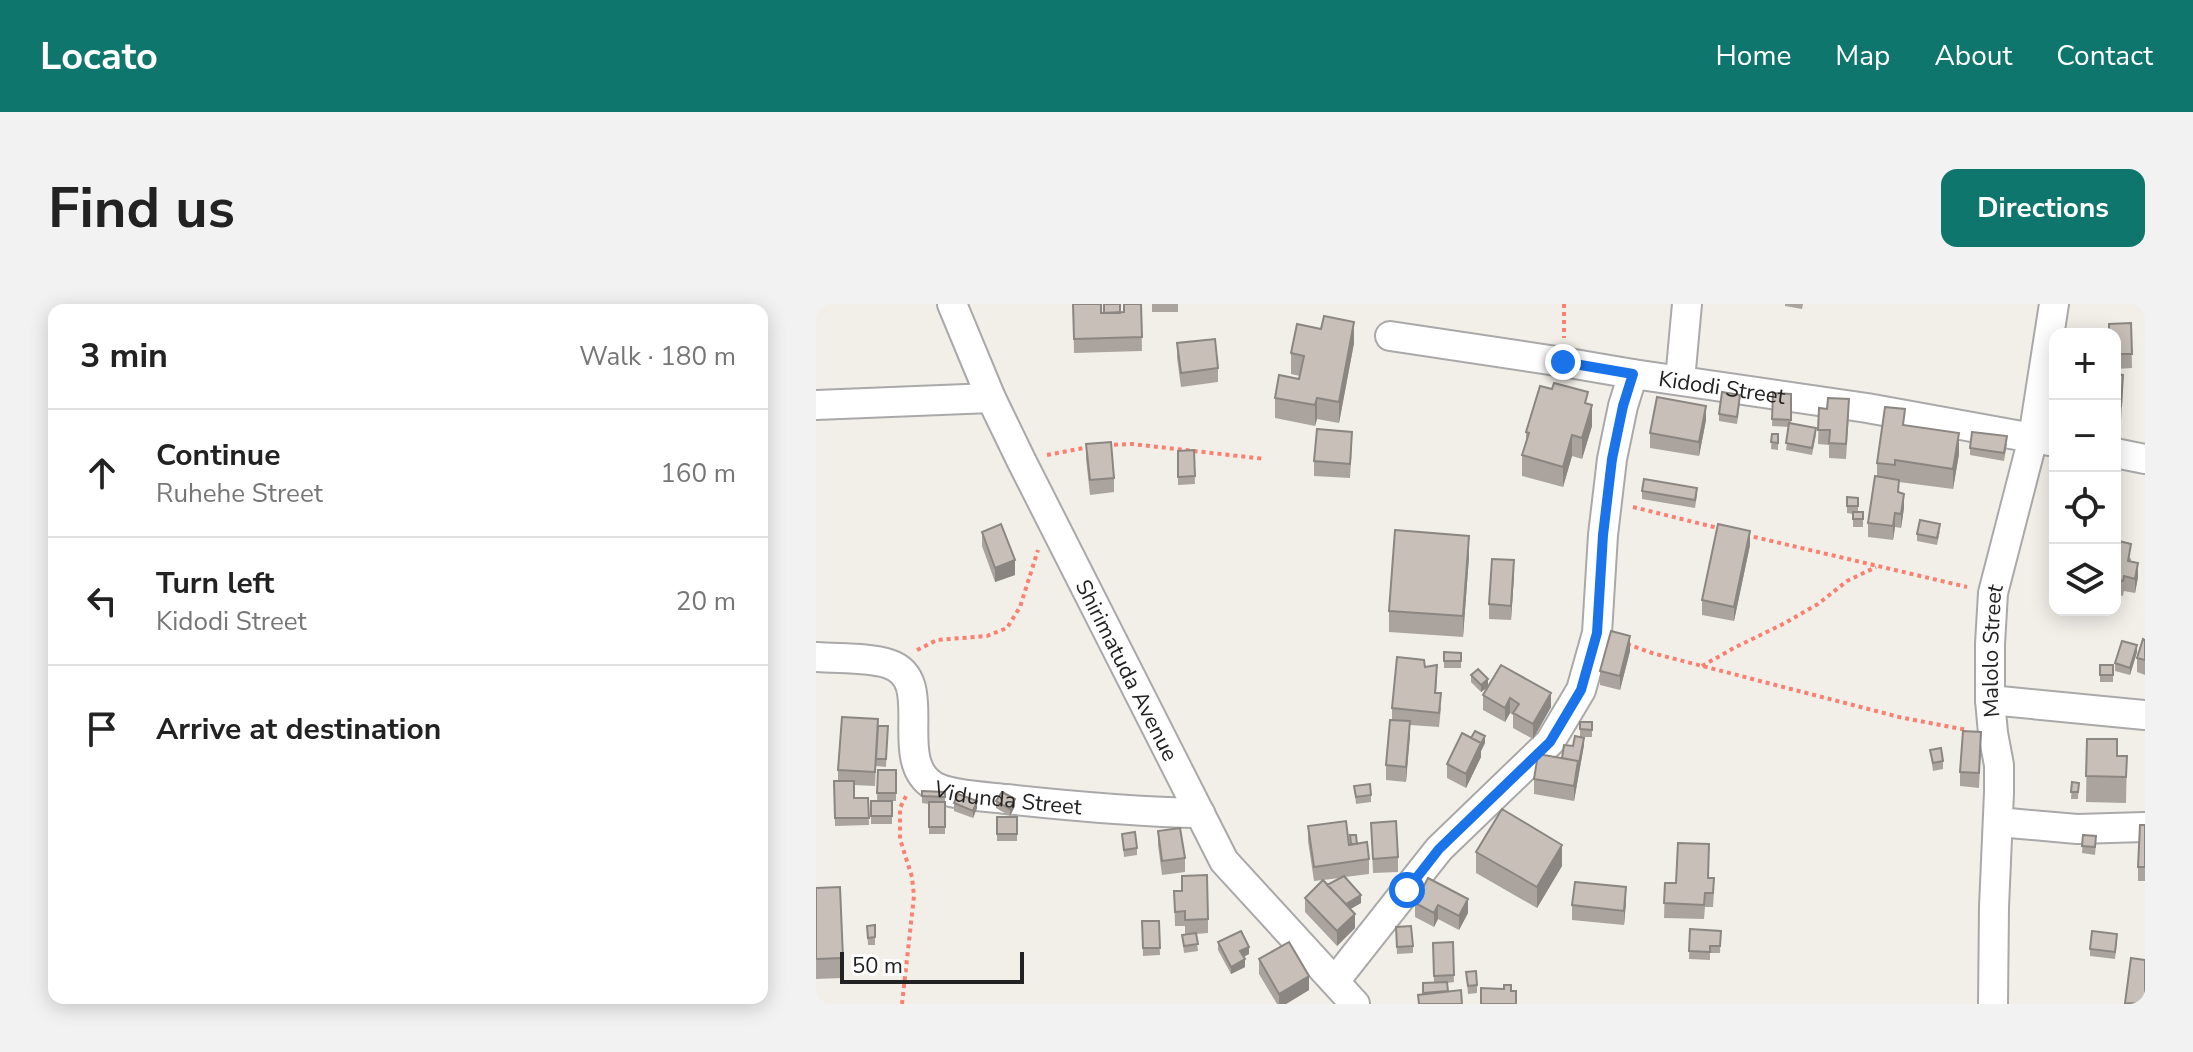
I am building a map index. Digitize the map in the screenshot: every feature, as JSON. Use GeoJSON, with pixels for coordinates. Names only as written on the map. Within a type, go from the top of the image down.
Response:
{"type":"FeatureCollection","features":[{"type":"Feature","properties":{"kind":"street","name":"Shirimatuda Avenue"},"geometry":{"type":"LineString","coordinates":[[952,304],[1021,460],[1224,861],[1355,1004]]}},
{"type":"Feature","properties":{"kind":"street"},"geometry":{"type":"LineString","coordinates":[[1680,380],[1687,304]]}},
{"type":"Feature","properties":{"kind":"street","name":"Malolo Street"},"geometry":{"type":"LineString","coordinates":[[1993,1004],[1999,765],[1990,700],[1993,593],[2044,440],[2054,304]]}},
{"type":"Feature","properties":{"kind":"street","name":"Kidodi Street"},"geometry":{"type":"LineString","coordinates":[[1390,336],[1867,408],[2044,440]]}},
{"type":"Feature","properties":{"kind":"street"},"geometry":{"type":"LineString","coordinates":[[1335,981],[1439,849],[1550,742],[1581,690],[1597,633],[1612,459],[1633,374]]}},
{"type":"Feature","properties":{"kind":"street"},"geometry":{"type":"LineString","coordinates":[[816,405],[991,398]]}},
{"type":"Feature","properties":{"kind":"street"},"geometry":{"type":"LineString","coordinates":[[2121,454],[2145,459]]}},
{"type":"Feature","properties":{"kind":"street"},"geometry":{"type":"LineString","coordinates":[[816,657],[891,664]]}},
{"type":"Feature","properties":{"kind":"street","name":"Vidunda Street"},"geometry":{"type":"LineString","coordinates":[[891,664],[905,675],[914,698],[914,759],[921,776],[936,788],[1099,809],[1200,813]]}},
{"type":"Feature","properties":{"kind":"street"},"geometry":{"type":"LineString","coordinates":[[1990,700],[2145,715]]}},
{"type":"Feature","properties":{"kind":"street"},"geometry":{"type":"LineString","coordinates":[[1998,822],[2077,829],[2145,827]]}},
{"type":"Feature","properties":{"kind":"path"},"geometry":{"type":"LineString","coordinates":[[1563,362],[1564,304]]}},
{"type":"Feature","properties":{"kind":"path"},"geometry":{"type":"LineString","coordinates":[[1021,460],[1097,446],[1132,444],[1265,459]]}},
{"type":"Feature","properties":{"kind":"path"},"geometry":{"type":"LineString","coordinates":[[1607,501],[1727,530]]}},
{"type":"Feature","properties":{"kind":"path"},"geometry":{"type":"LineString","coordinates":[[891,664],[937,640],[987,636],[1007,628],[1020,607],[1035,565],[1048,513]]}},
{"type":"Feature","properties":{"kind":"path"},"geometry":{"type":"LineString","coordinates":[[1742,534],[1993,593]]}},
{"type":"Feature","properties":{"kind":"path"},"geometry":{"type":"LineString","coordinates":[[1702,666],[1785,623],[1818,604],[1847,581],[1876,567]]}},
{"type":"Feature","properties":{"kind":"path"},"geometry":{"type":"LineString","coordinates":[[1597,633],[1652,653],[1899,717],[1993,733]]}},
{"type":"Feature","properties":{"kind":"path"},"geometry":{"type":"LineString","coordinates":[[902,1004],[914,896],[912,877],[900,839],[900,808],[921,776]]}},
{"type":"Feature","properties":{"kind":"building"},"geometry":{"type":"Polygon","coordinates":[[[1073,304],[1101,304],[1101,313],[1124,312],[1124,304],[1141,304],[1142,337],[1074,339],[1073,304]]]}},
{"type":"Feature","properties":{"kind":"building"},"geometry":{"type":"Polygon","coordinates":[[[1104,304],[1120,304],[1120,313],[1104,313],[1104,304]]]}},
{"type":"Feature","properties":{"kind":"building"},"geometry":{"type":"Polygon","coordinates":[[[1324,316],[1354,322],[1339,402],[1317,398],[1315,405],[1275,398],[1279,375],[1299,379],[1304,356],[1291,353],[1297,324],[1321,329],[1324,316]]]}},
{"type":"Feature","properties":{"kind":"building"},"geometry":{"type":"Polygon","coordinates":[[[2131,323],[2132,354],[2121,354],[2121,328],[2109,328],[2109,324],[2131,323]]]}},
{"type":"Feature","properties":{"kind":"building"},"geometry":{"type":"Polygon","coordinates":[[[1215,339],[1218,368],[1181,373],[1177,343],[1215,339]]]}},
{"type":"Feature","properties":{"kind":"building"},"geometry":{"type":"Polygon","coordinates":[[[1554,383],[1588,392],[1585,403],[1592,405],[1582,438],[1572,435],[1563,467],[1522,455],[1540,386],[1552,389],[1554,383]]]}},
{"type":"Feature","properties":{"kind":"building"},"geometry":{"type":"Polygon","coordinates":[[[1722,392],[1740,395],[1737,417],[1719,414],[1722,392]]]}},
{"type":"Feature","properties":{"kind":"building"},"geometry":{"type":"Polygon","coordinates":[[[1773,393],[1791,394],[1791,420],[1772,419],[1773,393]]]}},
{"type":"Feature","properties":{"kind":"building"},"geometry":{"type":"Polygon","coordinates":[[[1657,397],[1706,406],[1699,442],[1650,433],[1657,397]]]}},
{"type":"Feature","properties":{"kind":"building"},"geometry":{"type":"Polygon","coordinates":[[[1828,398],[1849,399],[1846,444],[1829,443],[1830,430],[1818,430],[1819,408],[1827,409],[1828,398]]]}},
{"type":"Feature","properties":{"kind":"building"},"geometry":{"type":"Polygon","coordinates":[[[1885,407],[1905,409],[1903,425],[1959,433],[1953,469],[1895,460],[1895,465],[1877,463],[1885,407]]]}},
{"type":"Feature","properties":{"kind":"building"},"geometry":{"type":"Polygon","coordinates":[[[1789,423],[1816,428],[1812,448],[1786,443],[1789,423]]]}},
{"type":"Feature","properties":{"kind":"building"},"geometry":{"type":"Polygon","coordinates":[[[1317,429],[1352,432],[1350,464],[1314,461],[1317,429]]]}},
{"type":"Feature","properties":{"kind":"building"},"geometry":{"type":"Polygon","coordinates":[[[1972,432],[2007,436],[2004,453],[1970,448],[1972,432]]]}},
{"type":"Feature","properties":{"kind":"building"},"geometry":{"type":"Polygon","coordinates":[[[1772,434],[1778,434],[1778,443],[1771,442],[1772,434]]]}},
{"type":"Feature","properties":{"kind":"building"},"geometry":{"type":"Polygon","coordinates":[[[1111,442],[1114,478],[1090,480],[1086,444],[1111,442]]]}},
{"type":"Feature","properties":{"kind":"building"},"geometry":{"type":"Polygon","coordinates":[[[1194,450],[1195,476],[1178,477],[1178,451],[1194,450]]]}},
{"type":"Feature","properties":{"kind":"building"},"geometry":{"type":"Polygon","coordinates":[[[1875,476],[1899,480],[1898,492],[1904,494],[1901,514],[1895,513],[1893,526],[1868,523],[1875,476]]]}},
{"type":"Feature","properties":{"kind":"building"},"geometry":{"type":"Polygon","coordinates":[[[1644,479],[1697,488],[1695,500],[1642,491],[1644,479]]]}},
{"type":"Feature","properties":{"kind":"building"},"geometry":{"type":"Polygon","coordinates":[[[1847,497],[1858,498],[1858,506],[1847,506],[1847,497]]]}},
{"type":"Feature","properties":{"kind":"building"},"geometry":{"type":"Polygon","coordinates":[[[1853,512],[1863,512],[1863,519],[1853,519],[1853,512]]]}},
{"type":"Feature","properties":{"kind":"building"},"geometry":{"type":"Polygon","coordinates":[[[1920,520],[1940,524],[1937,538],[1917,534],[1920,520]]]}},
{"type":"Feature","properties":{"kind":"building"},"geometry":{"type":"Polygon","coordinates":[[[1001,524],[1015,560],[995,568],[982,532],[1001,524]]]}},
{"type":"Feature","properties":{"kind":"building"},"geometry":{"type":"Polygon","coordinates":[[[1718,524],[1750,531],[1734,607],[1702,600],[1718,524]]]}},
{"type":"Feature","properties":{"kind":"building"},"geometry":{"type":"Polygon","coordinates":[[[1395,530],[1469,536],[1463,616],[1389,611],[1395,530]]]}},
{"type":"Feature","properties":{"kind":"building"},"geometry":{"type":"Polygon","coordinates":[[[2121,542],[2131,544],[2128,561],[2138,563],[2135,579],[2124,576],[2123,581],[2121,542]]]}},
{"type":"Feature","properties":{"kind":"building"},"geometry":{"type":"Polygon","coordinates":[[[1492,559],[1514,560],[1511,606],[1489,604],[1492,559]]]}},
{"type":"Feature","properties":{"kind":"building"},"geometry":{"type":"Polygon","coordinates":[[[1611,631],[1630,636],[1620,676],[1600,671],[1611,631]]]}},
{"type":"Feature","properties":{"kind":"building"},"geometry":{"type":"Polygon","coordinates":[[[2145,640],[2145,660],[2137,658],[2145,640]]]}},
{"type":"Feature","properties":{"kind":"building"},"geometry":{"type":"Polygon","coordinates":[[[2122,641],[2137,645],[2130,668],[2115,663],[2122,641]]]}},
{"type":"Feature","properties":{"kind":"building"},"geometry":{"type":"Polygon","coordinates":[[[1444,652],[1461,653],[1461,661],[1444,661],[1444,652]]]}},
{"type":"Feature","properties":{"kind":"building"},"geometry":{"type":"Polygon","coordinates":[[[1397,657],[1424,660],[1425,667],[1437,665],[1435,693],[1441,693],[1439,713],[1392,708],[1397,657]]]}},
{"type":"Feature","properties":{"kind":"building"},"geometry":{"type":"Polygon","coordinates":[[[1501,665],[1551,693],[1533,724],[1513,713],[1519,704],[1510,698],[1505,708],[1483,695],[1501,665]]]}},
{"type":"Feature","properties":{"kind":"building"},"geometry":{"type":"Polygon","coordinates":[[[2100,665],[2113,665],[2113,675],[2100,675],[2100,665]]]}},
{"type":"Feature","properties":{"kind":"building"},"geometry":{"type":"Polygon","coordinates":[[[1478,669],[1488,679],[1481,685],[1471,675],[1478,669]]]}},
{"type":"Feature","properties":{"kind":"building"},"geometry":{"type":"Polygon","coordinates":[[[842,717],[878,719],[875,772],[838,770],[842,717]]]}},
{"type":"Feature","properties":{"kind":"building"},"geometry":{"type":"Polygon","coordinates":[[[1390,720],[1410,721],[1406,767],[1386,765],[1390,720]]]}},
{"type":"Feature","properties":{"kind":"building"},"geometry":{"type":"Polygon","coordinates":[[[1580,722],[1592,722],[1592,730],[1580,729],[1580,722]]]}},
{"type":"Feature","properties":{"kind":"building"},"geometry":{"type":"Polygon","coordinates":[[[878,726],[888,726],[886,759],[876,759],[878,726]]]}},
{"type":"Feature","properties":{"kind":"building"},"geometry":{"type":"Polygon","coordinates":[[[1475,731],[1485,736],[1479,748],[1481,743],[1471,738],[1475,731]]]}},
{"type":"Feature","properties":{"kind":"building"},"geometry":{"type":"Polygon","coordinates":[[[1963,731],[1981,732],[1979,773],[1960,772],[1963,731]]]}},
{"type":"Feature","properties":{"kind":"building"},"geometry":{"type":"Polygon","coordinates":[[[1462,733],[1481,743],[1466,774],[1447,764],[1462,733]]]}},
{"type":"Feature","properties":{"kind":"building"},"geometry":{"type":"Polygon","coordinates":[[[1575,736],[1584,738],[1578,768],[1578,761],[1562,758],[1564,745],[1573,746],[1575,736]]]}},
{"type":"Feature","properties":{"kind":"building"},"geometry":{"type":"Polygon","coordinates":[[[2087,739],[2117,739],[2117,756],[2127,756],[2126,777],[2086,776],[2087,739]]]}},
{"type":"Feature","properties":{"kind":"building"},"geometry":{"type":"Polygon","coordinates":[[[1941,748],[1943,761],[1933,763],[1930,750],[1941,748]]]}},
{"type":"Feature","properties":{"kind":"building"},"geometry":{"type":"Polygon","coordinates":[[[1538,754],[1578,761],[1574,786],[1534,779],[1538,754]]]}},
{"type":"Feature","properties":{"kind":"building"},"geometry":{"type":"Polygon","coordinates":[[[878,770],[896,770],[896,793],[877,793],[878,770]]]}},
{"type":"Feature","properties":{"kind":"building"},"geometry":{"type":"Polygon","coordinates":[[[834,781],[854,781],[854,798],[868,798],[869,818],[835,818],[834,781]]]}},
{"type":"Feature","properties":{"kind":"building"},"geometry":{"type":"Polygon","coordinates":[[[2072,782],[2079,783],[2078,792],[2071,792],[2072,782]]]}},
{"type":"Feature","properties":{"kind":"building"},"geometry":{"type":"Polygon","coordinates":[[[1370,784],[1371,795],[1356,797],[1354,786],[1370,784]]]}},
{"type":"Feature","properties":{"kind":"building"},"geometry":{"type":"Polygon","coordinates":[[[922,791],[945,792],[945,797],[922,796],[922,791]]]}},
{"type":"Feature","properties":{"kind":"building"},"geometry":{"type":"Polygon","coordinates":[[[1002,792],[1015,799],[1010,809],[996,801],[1002,792]]]}},
{"type":"Feature","properties":{"kind":"building"},"geometry":{"type":"Polygon","coordinates":[[[958,794],[977,801],[973,811],[954,803],[958,794]]]}},
{"type":"Feature","properties":{"kind":"building"},"geometry":{"type":"Polygon","coordinates":[[[871,801],[892,801],[892,816],[871,816],[871,801]]]}},
{"type":"Feature","properties":{"kind":"building"},"geometry":{"type":"Polygon","coordinates":[[[929,802],[945,802],[945,827],[929,827],[929,802]]]}},
{"type":"Feature","properties":{"kind":"building"},"geometry":{"type":"Polygon","coordinates":[[[1502,809],[1562,845],[1537,887],[1476,852],[1502,809]]]}},
{"type":"Feature","properties":{"kind":"building"},"geometry":{"type":"Polygon","coordinates":[[[997,817],[1017,817],[1017,834],[997,834],[997,817]]]}},
{"type":"Feature","properties":{"kind":"building"},"geometry":{"type":"Polygon","coordinates":[[[1346,821],[1349,845],[1367,842],[1369,859],[1314,867],[1308,826],[1346,821]]]}},
{"type":"Feature","properties":{"kind":"building"},"geometry":{"type":"Polygon","coordinates":[[[1396,821],[1398,857],[1373,859],[1371,823],[1396,821]]]}},
{"type":"Feature","properties":{"kind":"building"},"geometry":{"type":"Polygon","coordinates":[[[2140,825],[2145,825],[2145,867],[2138,867],[2140,825]]]}},
{"type":"Feature","properties":{"kind":"building"},"geometry":{"type":"Polygon","coordinates":[[[1180,828],[1185,858],[1162,861],[1158,831],[1180,828]]]}},
{"type":"Feature","properties":{"kind":"building"},"geometry":{"type":"Polygon","coordinates":[[[1135,832],[1137,848],[1124,850],[1122,834],[1135,832]]]}},
{"type":"Feature","properties":{"kind":"building"},"geometry":{"type":"Polygon","coordinates":[[[1350,835],[1356,835],[1357,844],[1351,844],[1350,835]]]}},
{"type":"Feature","properties":{"kind":"building"},"geometry":{"type":"Polygon","coordinates":[[[2083,835],[2096,836],[2095,847],[2082,846],[2083,835]]]}},
{"type":"Feature","properties":{"kind":"building"},"geometry":{"type":"Polygon","coordinates":[[[1678,843],[1709,844],[1708,878],[1714,878],[1713,893],[1705,893],[1704,905],[1664,903],[1665,883],[1676,883],[1678,843]]]}},
{"type":"Feature","properties":{"kind":"building"},"geometry":{"type":"Polygon","coordinates":[[[1207,875],[1208,919],[1185,920],[1185,911],[1175,912],[1174,891],[1182,891],[1182,876],[1207,875]]]}},
{"type":"Feature","properties":{"kind":"building"},"geometry":{"type":"Polygon","coordinates":[[[1344,876],[1361,895],[1346,904],[1327,885],[1344,876]]]}},
{"type":"Feature","properties":{"kind":"building"},"geometry":{"type":"Polygon","coordinates":[[[1428,878],[1468,899],[1459,916],[1438,905],[1434,913],[1415,903],[1428,878]]]}},
{"type":"Feature","properties":{"kind":"building"},"geometry":{"type":"Polygon","coordinates":[[[1323,880],[1355,914],[1337,931],[1305,898],[1323,880]]]}},
{"type":"Feature","properties":{"kind":"building"},"geometry":{"type":"Polygon","coordinates":[[[1575,882],[1626,887],[1624,911],[1572,905],[1575,882]]]}},
{"type":"Feature","properties":{"kind":"building"},"geometry":{"type":"Polygon","coordinates":[[[840,887],[843,958],[816,959],[816,888],[840,887]]]}},
{"type":"Feature","properties":{"kind":"building"},"geometry":{"type":"Polygon","coordinates":[[[1142,921],[1159,921],[1160,948],[1143,948],[1142,921]]]}},
{"type":"Feature","properties":{"kind":"building"},"geometry":{"type":"Polygon","coordinates":[[[875,925],[875,937],[868,938],[867,926],[875,925]]]}},
{"type":"Feature","properties":{"kind":"building"},"geometry":{"type":"Polygon","coordinates":[[[1411,926],[1413,946],[1397,947],[1396,927],[1411,926]]]}},
{"type":"Feature","properties":{"kind":"building"},"geometry":{"type":"Polygon","coordinates":[[[1690,929],[1721,931],[1720,946],[1710,946],[1710,952],[1689,951],[1690,929]]]}},
{"type":"Feature","properties":{"kind":"building"},"geometry":{"type":"Polygon","coordinates":[[[1241,931],[1249,947],[1240,951],[1245,959],[1231,967],[1218,942],[1241,931]]]}},
{"type":"Feature","properties":{"kind":"building"},"geometry":{"type":"Polygon","coordinates":[[[2092,931],[2117,934],[2115,952],[2090,949],[2092,931]]]}},
{"type":"Feature","properties":{"kind":"building"},"geometry":{"type":"Polygon","coordinates":[[[1196,933],[1198,944],[1184,946],[1182,935],[1196,933]]]}},
{"type":"Feature","properties":{"kind":"building"},"geometry":{"type":"Polygon","coordinates":[[[1289,942],[1309,976],[1279,994],[1259,959],[1289,942]]]}},
{"type":"Feature","properties":{"kind":"building"},"geometry":{"type":"Polygon","coordinates":[[[1453,942],[1454,975],[1434,976],[1433,943],[1453,942]]]}},
{"type":"Feature","properties":{"kind":"building"},"geometry":{"type":"Polygon","coordinates":[[[2131,958],[2145,960],[2145,1004],[2125,1003],[2131,958]]]}},
{"type":"Feature","properties":{"kind":"building"},"geometry":{"type":"Polygon","coordinates":[[[1476,971],[1477,985],[1468,986],[1466,972],[1476,971]]]}},
{"type":"Feature","properties":{"kind":"building"},"geometry":{"type":"Polygon","coordinates":[[[1447,982],[1448,991],[1423,993],[1423,983],[1447,982]]]}},
{"type":"Feature","properties":{"kind":"building"},"geometry":{"type":"Polygon","coordinates":[[[1504,985],[1511,985],[1511,991],[1516,991],[1516,1004],[1481,1004],[1481,988],[1504,989],[1504,985]]]}},
{"type":"Feature","properties":{"kind":"building"},"geometry":{"type":"Polygon","coordinates":[[[1461,990],[1462,1004],[1419,1004],[1418,995],[1461,990]]]}},
{"type":"Feature","properties":{"kind":"route"},"geometry":{"type":"LineString","coordinates":[[1407,890],[1439,849],[1550,742],[1581,690],[1597,633],[1603,535],[1612,459],[1633,374],[1563,362]]}}]}
